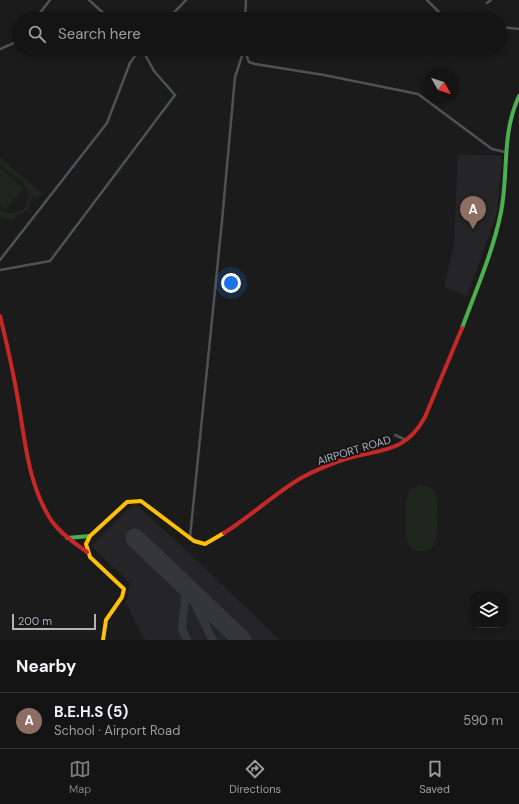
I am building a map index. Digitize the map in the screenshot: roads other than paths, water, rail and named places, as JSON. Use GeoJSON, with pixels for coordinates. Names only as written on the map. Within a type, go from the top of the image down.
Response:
{"type":"FeatureCollection","features":[{"type":"Feature","properties":{"kind":"main road","name":"AIRPORT ROAD"},"geometry":{"type":"LineString","coordinates":[[90,536],[127,502],[141,500],[200,544],[210,542],[241,522],[299,480],[321,468],[351,458],[383,452],[406,441],[415,432],[423,420],[454,350],[489,253],[501,212],[508,124],[513,106],[519,96]]}},
{"type":"Feature","properties":{"kind":"main road"},"geometry":{"type":"LineString","coordinates":[[0,316],[11,360],[29,461],[40,499],[52,520],[67,538],[87,552],[124,589],[123,595],[106,620],[102,640]]}},
{"type":"Feature","properties":{"kind":"main road"},"geometry":{"type":"LineString","coordinates":[[67,538],[90,536]]}},
{"type":"Feature","properties":{"kind":"main road"},"geometry":{"type":"LineString","coordinates":[[87,552],[86,544],[90,536]]}},
{"type":"Feature","properties":{"kind":"street"},"geometry":{"type":"LineString","coordinates":[[41,12],[50,0]]}},
{"type":"Feature","properties":{"kind":"street"},"geometry":{"type":"LineString","coordinates":[[89,0],[102,12]]}},
{"type":"Feature","properties":{"kind":"street"},"geometry":{"type":"LineString","coordinates":[[175,12],[186,0]]}},
{"type":"Feature","properties":{"kind":"street"},"geometry":{"type":"LineString","coordinates":[[245,12],[246,0]]}},
{"type":"Feature","properties":{"kind":"street"},"geometry":{"type":"LineString","coordinates":[[427,0],[439,12]]}},
{"type":"Feature","properties":{"kind":"street"},"geometry":{"type":"LineString","coordinates":[[487,3],[491,0]]}},
{"type":"Feature","properties":{"kind":"street"},"geometry":{"type":"LineString","coordinates":[[507,28],[519,29]]}},
{"type":"Feature","properties":{"kind":"street"},"geometry":{"type":"LineString","coordinates":[[0,49],[12,44]]}},
{"type":"Feature","properties":{"kind":"street"},"geometry":{"type":"LineString","coordinates":[[0,260],[107,123],[130,63],[136,56]]}},
{"type":"Feature","properties":{"kind":"street"},"geometry":{"type":"LineString","coordinates":[[0,270],[50,261],[175,95],[154,71],[145,56]]}},
{"type":"Feature","properties":{"kind":"street"},"geometry":{"type":"LineString","coordinates":[[190,537],[235,76],[242,56]]}},
{"type":"Feature","properties":{"kind":"street"},"geometry":{"type":"LineString","coordinates":[[246,56],[255,64],[324,75],[418,94],[492,149],[506,152]]}},
{"type":"Feature","properties":{"kind":"street"},"geometry":{"type":"LineString","coordinates":[[395,435],[406,441]]}},
{"type":"Feature","properties":{"kind":"place","name":"B.E.H.S (5)"},"geometry":{"type":"Point","coordinates":[473,229]}}]}
